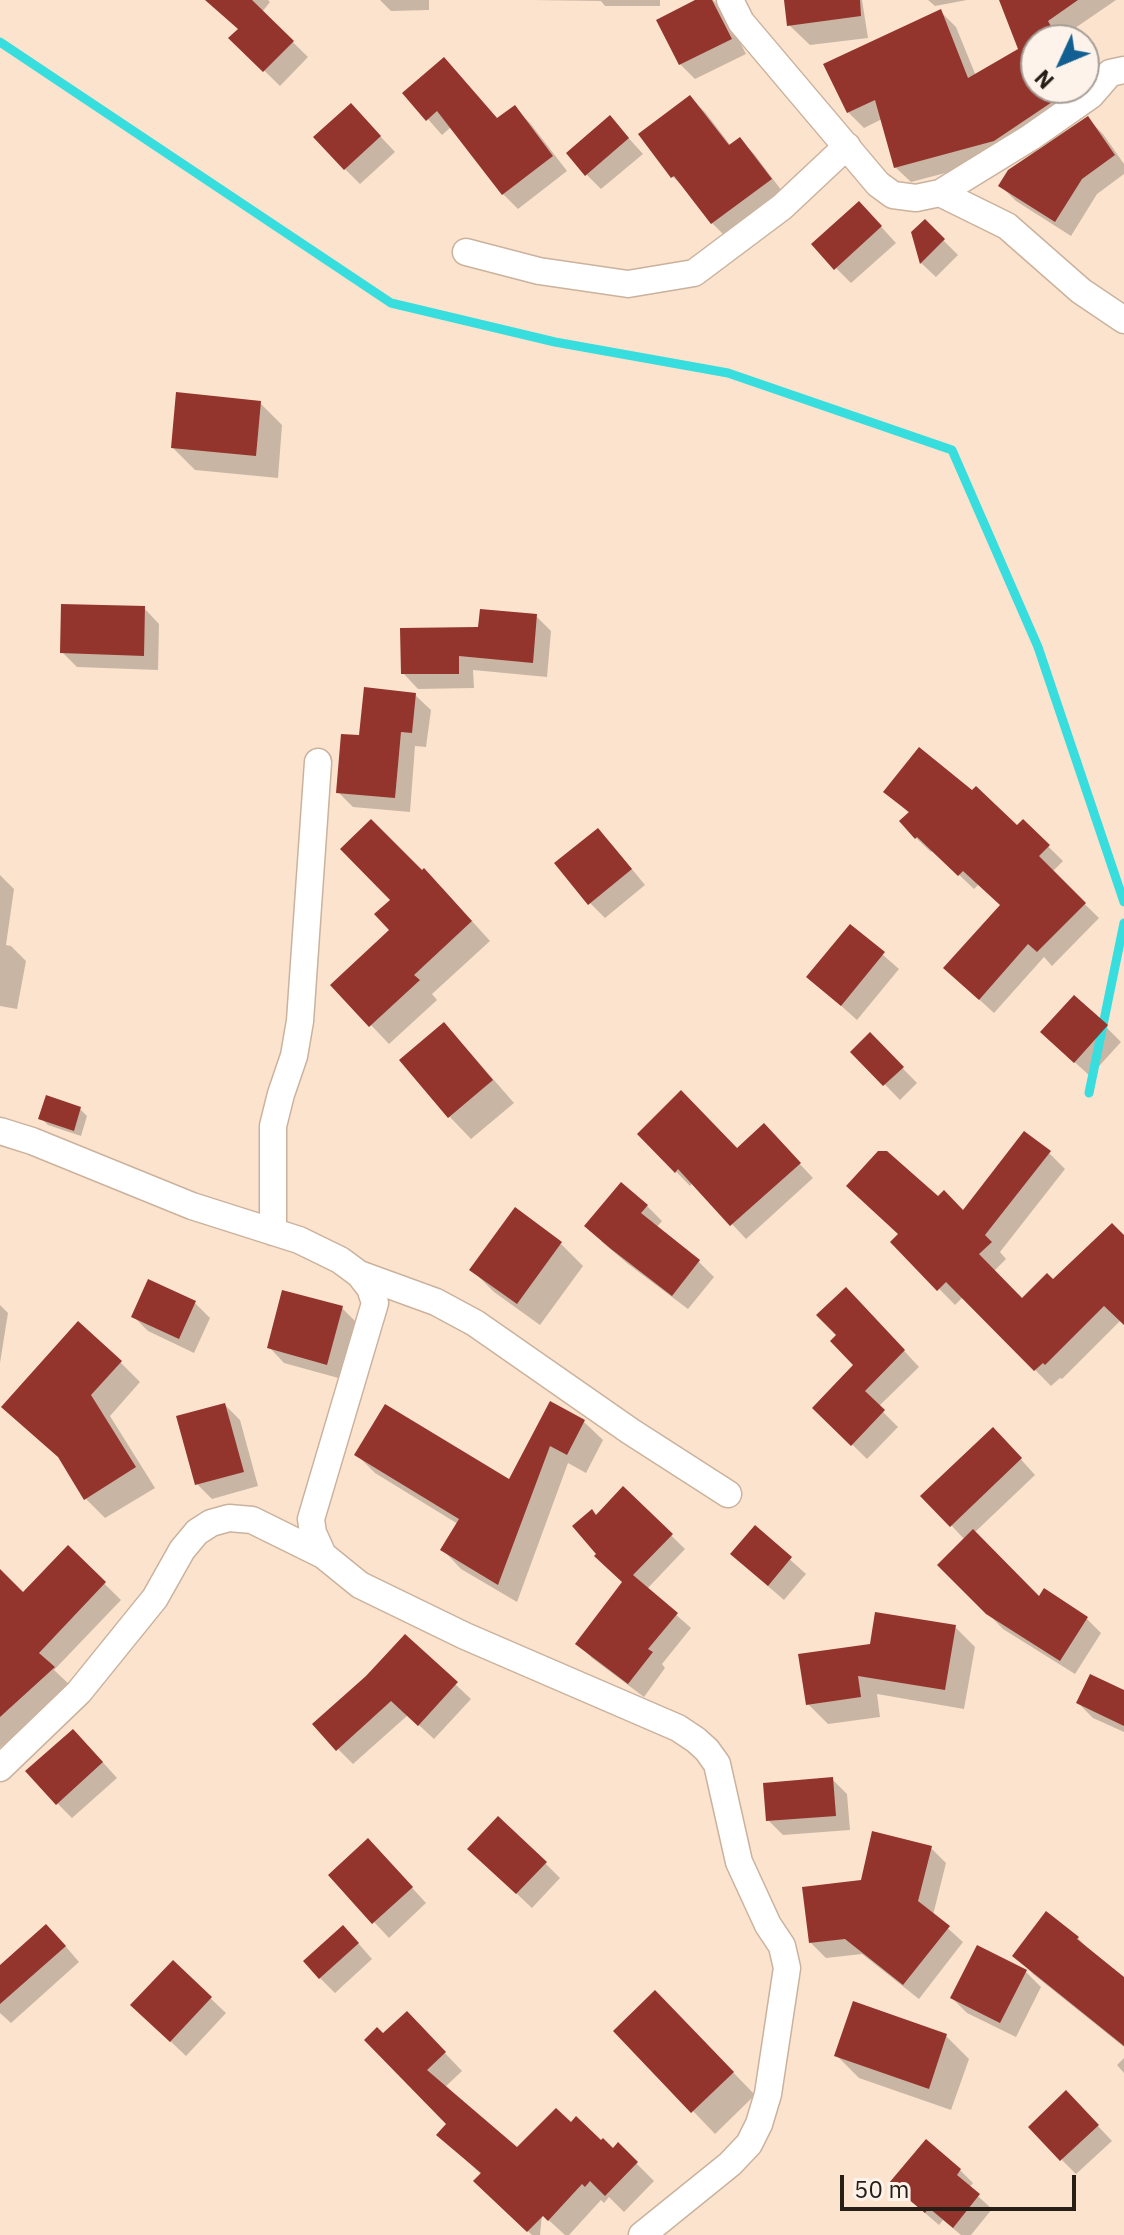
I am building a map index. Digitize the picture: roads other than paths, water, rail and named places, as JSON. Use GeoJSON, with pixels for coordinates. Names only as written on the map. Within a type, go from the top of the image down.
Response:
{"type":"FeatureCollection","features":[{"type":"Feature","properties":{"kind":"street"},"geometry":{"type":"LineString","coordinates":[[730,0],[741,22],[878,184],[893,195],[916,198],[940,193],[1031,137],[1091,95],[1110,73],[1124,70]]}},
{"type":"Feature","properties":{"kind":"street"},"geometry":{"type":"LineString","coordinates":[[466,252],[539,271],[628,284],[694,273],[782,207],[847,146]]}},
{"type":"Feature","properties":{"kind":"street"},"geometry":{"type":"LineString","coordinates":[[940,193],[1007,226],[1081,291],[1124,320]]}},
{"type":"Feature","properties":{"kind":"street"},"geometry":{"type":"LineString","coordinates":[[273,1232],[273,1126],[294,1056],[300,1021],[318,762]]}},
{"type":"Feature","properties":{"kind":"street"},"geometry":{"type":"LineString","coordinates":[[0,1131],[192,1206],[299,1240],[340,1260],[359,1274],[370,1288],[375,1303],[311,1519],[313,1533],[323,1555]]}},
{"type":"Feature","properties":{"kind":"street"},"geometry":{"type":"LineString","coordinates":[[359,1274],[436,1302],[475,1323],[630,1431],[728,1494]]}},
{"type":"Feature","properties":{"kind":"street"},"geometry":{"type":"LineString","coordinates":[[0,1768],[79,1692],[155,1598],[182,1550],[197,1532],[211,1523],[229,1518],[252,1520],[323,1555],[360,1585],[465,1636],[678,1728],[707,1750],[717,1764],[739,1862],[768,1925],[782,1946],[787,1968],[768,2094],[749,2144],[730,2164],[642,2235]]}},
{"type":"Feature","properties":{"kind":"waterway"},"geometry":{"type":"LineString","coordinates":[[0,42],[391,303],[555,342],[728,373],[952,450],[1038,647],[1124,902]]}},
{"type":"Feature","properties":{"kind":"waterway"},"geometry":{"type":"LineString","coordinates":[[1089,1093],[1124,923]]}}]}
